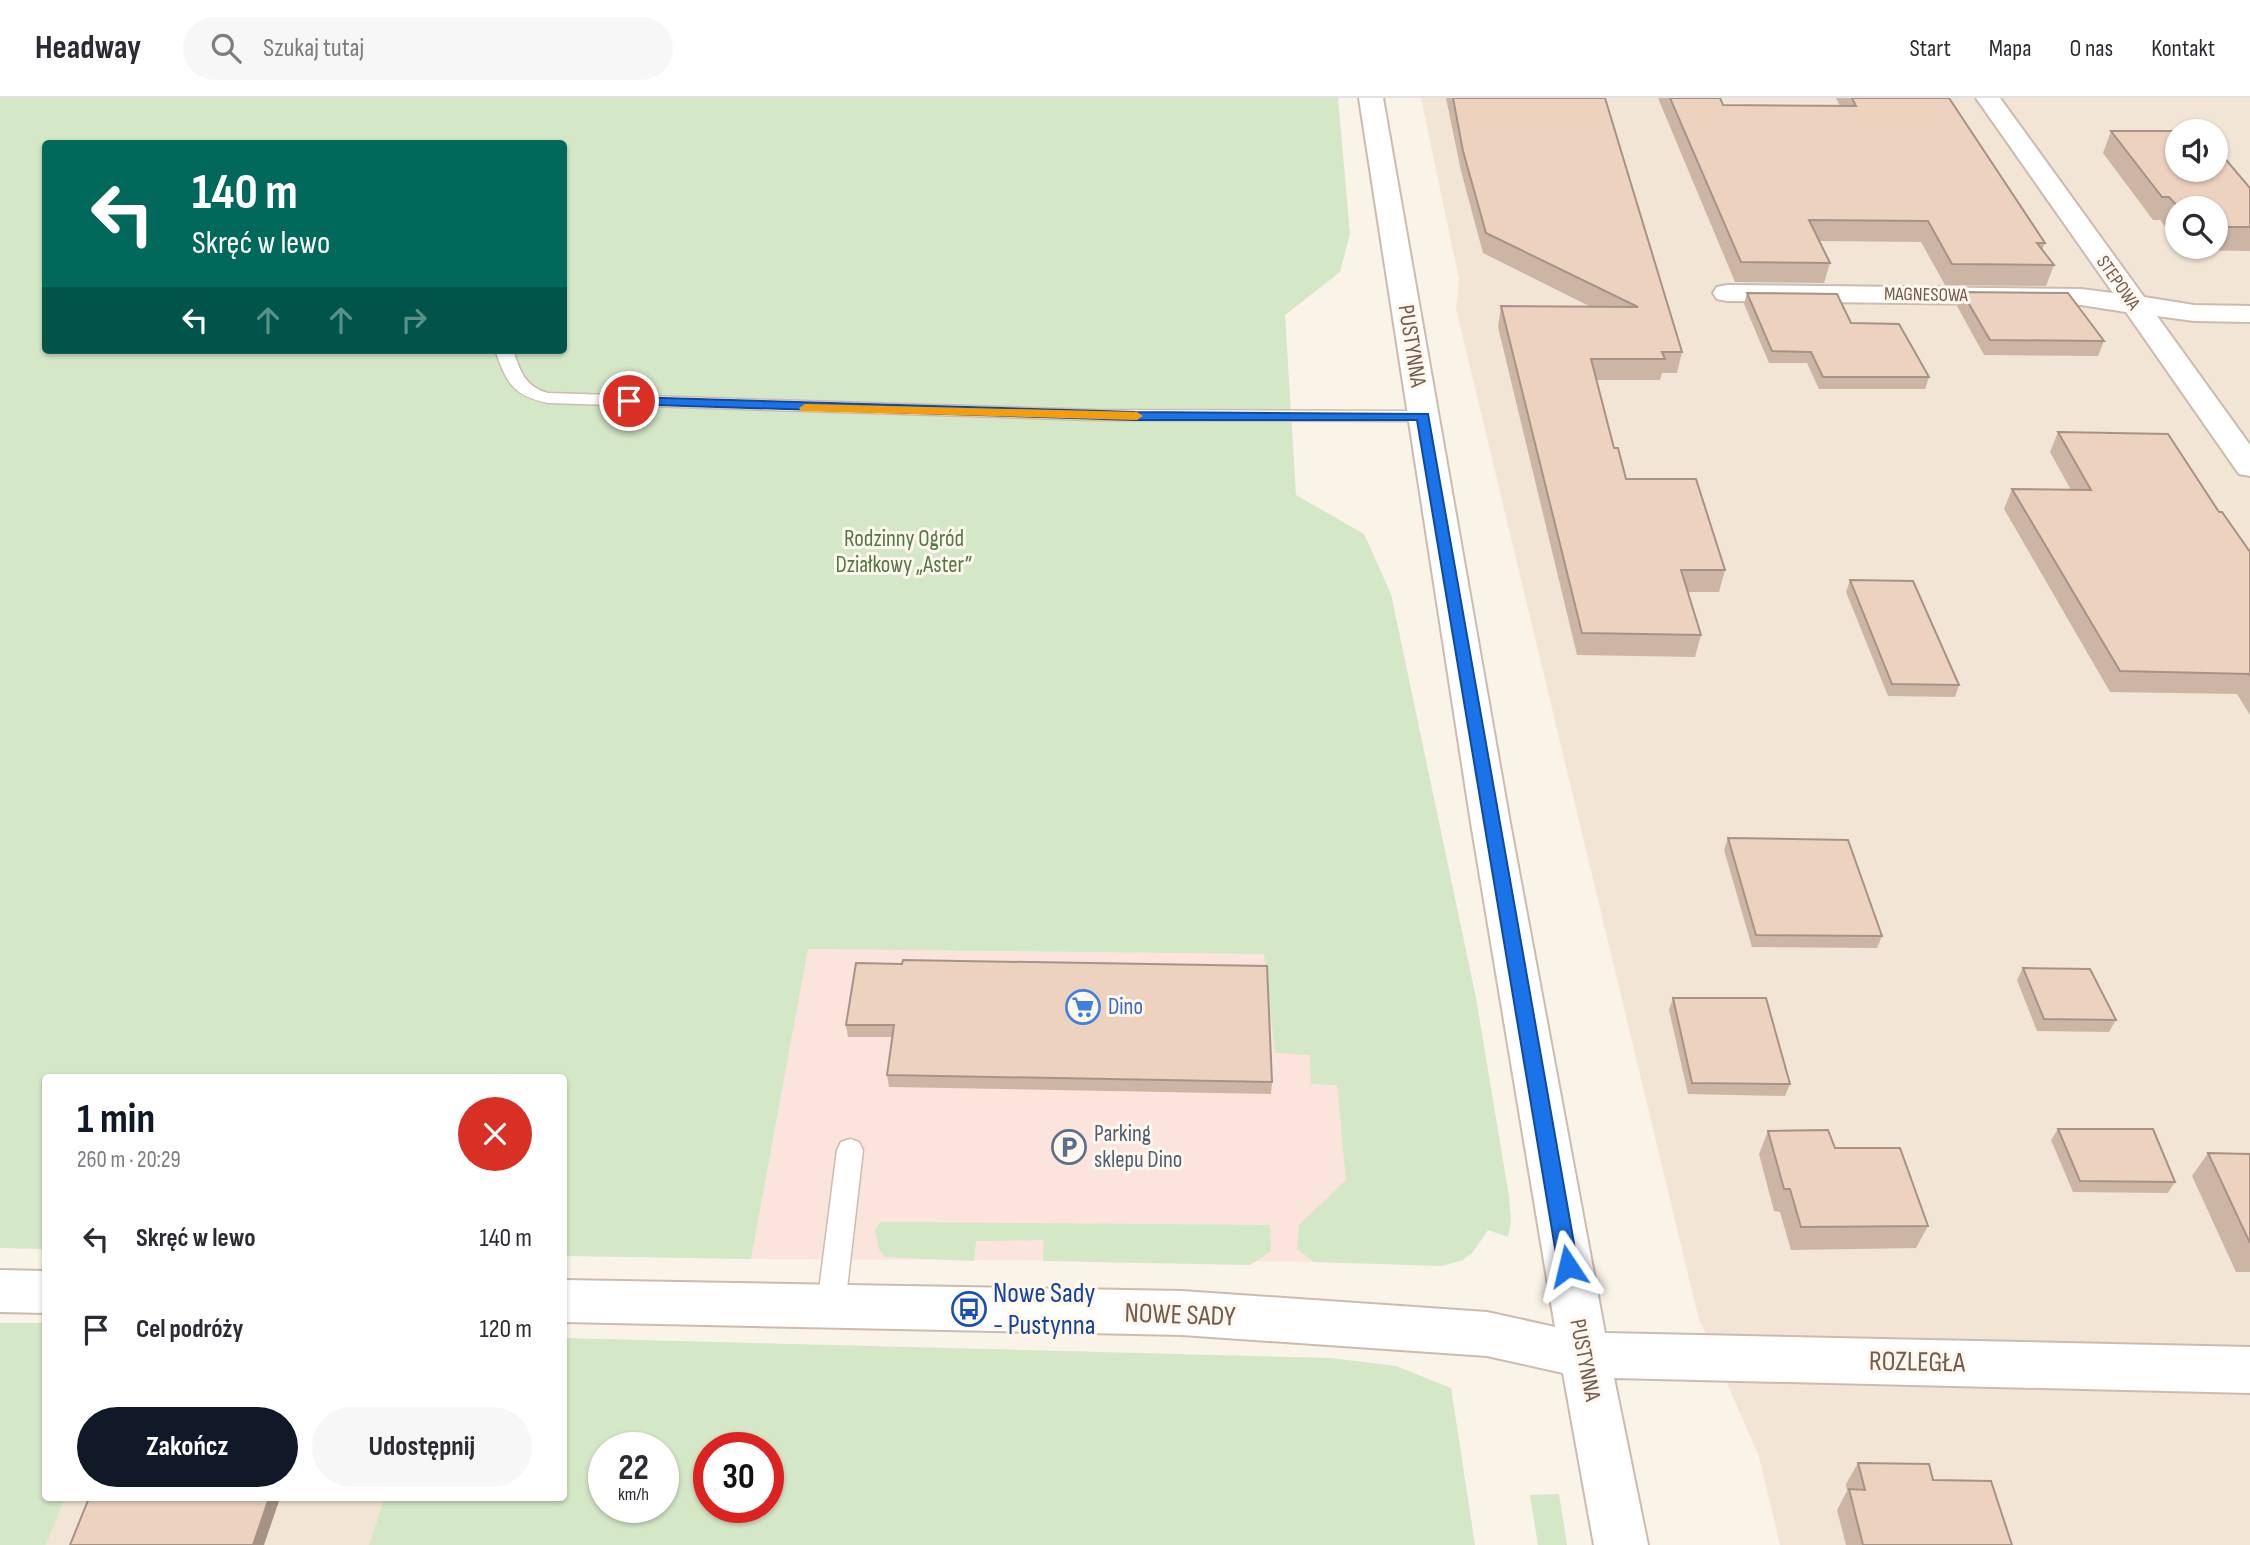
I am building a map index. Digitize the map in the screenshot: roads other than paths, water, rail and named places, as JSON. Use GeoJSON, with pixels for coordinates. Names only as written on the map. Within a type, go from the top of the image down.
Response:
{"type":"FeatureCollection","features":[{"type":"Feature","properties":{"kind":"street","name":"PUSTYNNA"},"geometry":{"type":"LineString","coordinates":[[1371,98],[1584,1355],[1621,1545]]}},
{"type":"Feature","properties":{"kind":"street","name":"STEPOWA"},"geometry":{"type":"LineString","coordinates":[[1989,98],[2250,467]]}},
{"type":"Feature","properties":{"kind":"street","name":"MAGNESOWA"},"geometry":{"type":"LineString","coordinates":[[1727,293],[2092,297],[2193,313],[2250,314]]}},
{"type":"Feature","properties":{"kind":"street"},"geometry":{"type":"LineString","coordinates":[[0,1291],[42,1292]]}},
{"type":"Feature","properties":{"kind":"street","name":"NOWE SADY"},"geometry":{"type":"LineString","coordinates":[[567,1301],[1196,1314],[1488,1334],[1584,1355]]}},
{"type":"Feature","properties":{"kind":"street","name":"ROZLEGŁA"},"geometry":{"type":"LineString","coordinates":[[1584,1355],[2250,1370]]}},
{"type":"Feature","properties":{"kind":"lane"},"geometry":{"type":"LineString","coordinates":[[505,354],[517,385],[530,395],[548,398],[1135,416],[1423,416]]}},
{"type":"Feature","properties":{"kind":"lane"},"geometry":{"type":"LineString","coordinates":[[831,1306],[850,1150]]}},
{"type":"Feature","properties":{"kind":"place","name":"Dino"},"geometry":{"type":"Point","coordinates":[1083,1007]}},
{"type":"Feature","properties":{"kind":"place","name":"Parking sklepu Dino"},"geometry":{"type":"Point","coordinates":[1069,1147]}},
{"type":"Feature","properties":{"kind":"place","name":"Nowe Sady - Pustynna"},"geometry":{"type":"Point","coordinates":[969,1309]}},
{"type":"Feature","properties":{"kind":"park label","name":"Rodzinny Ogród Działkowy „Aster”"},"geometry":{"type":"Point","coordinates":[904,552]}}]}
